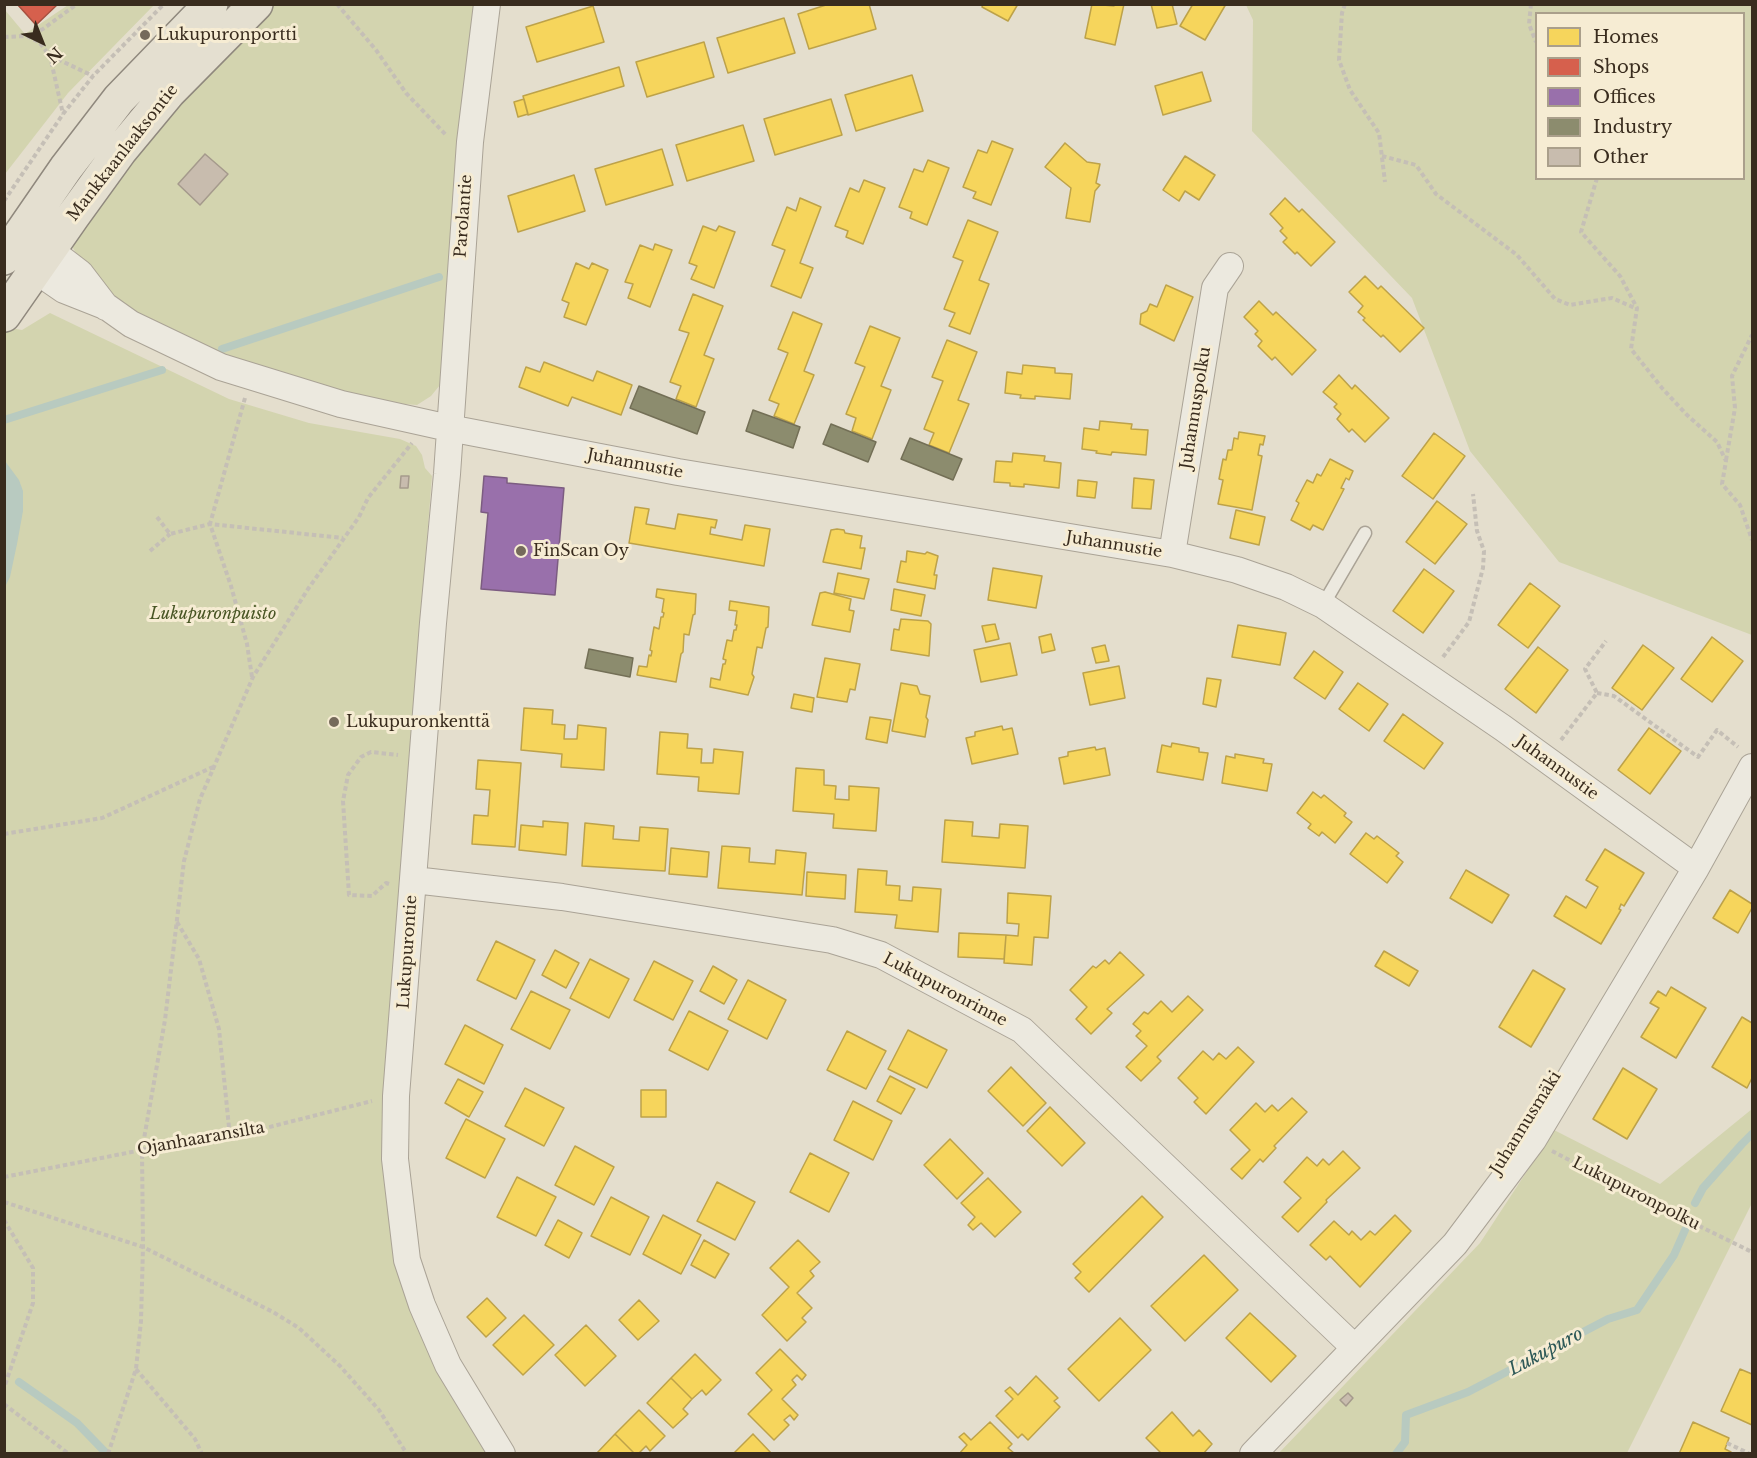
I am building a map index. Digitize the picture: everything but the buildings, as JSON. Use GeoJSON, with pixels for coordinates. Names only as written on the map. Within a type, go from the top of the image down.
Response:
{"type":"FeatureCollection","features":[{"type":"Feature","properties":{"kind":"main road","name":"Mankkaanlaaksontie"},"geometry":{"type":"LineString","coordinates":[[10,249],[66,168],[118,99],[211,4]]}},
{"type":"Feature","properties":{"kind":"main road","name":"Mankkaanlaaksontie"},"geometry":{"type":"LineString","coordinates":[[4,315],[120,151],[169,92],[256,4]]}},
{"type":"Feature","properties":{"kind":"street","name":"Parolantie"},"geometry":{"type":"LineString","coordinates":[[450,428],[470,142],[487,4]]}},
{"type":"Feature","properties":{"kind":"street"},"geometry":{"type":"LineString","coordinates":[[10,249],[43,260],[64,290],[107,307],[131,324],[221,367],[341,404],[450,428]]}},
{"type":"Feature","properties":{"kind":"street","name":"Juhannuspolku"},"geometry":{"type":"LineString","coordinates":[[1172,555],[1215,288],[1230,266]]}},
{"type":"Feature","properties":{"kind":"street","name":"Juhannustie"},"geometry":{"type":"LineString","coordinates":[[450,428],[678,472],[1172,555],[1237,570],[1286,587],[1323,605],[1546,759],[1696,868]]}},
{"type":"Feature","properties":{"kind":"street","name":"Lukupurontie"},"geometry":{"type":"LineString","coordinates":[[450,428],[396,1096],[395,1159],[407,1260],[422,1305],[448,1365],[502,1454]]}},
{"type":"Feature","properties":{"kind":"street","name":"Juhannusmäki"},"geometry":{"type":"LineString","coordinates":[[1253,1454],[1455,1244],[1533,1140],[1696,868],[1746,758]]}},
{"type":"Feature","properties":{"kind":"street","name":"Lukupuronrinne"},"geometry":{"type":"LineString","coordinates":[[414,880],[562,897],[832,940],[881,955],[1022,1030],[1355,1348]]}},
{"type":"Feature","properties":{"kind":"lane"},"geometry":{"type":"LineString","coordinates":[[1323,605],[1365,533]]}},
{"type":"Feature","properties":{"kind":"path"},"geometry":{"type":"LineString","coordinates":[[4,37],[27,36],[43,29],[77,4]]}},
{"type":"Feature","properties":{"kind":"path"},"geometry":{"type":"LineString","coordinates":[[4,201],[63,114],[93,76],[164,4]]}},
{"type":"Feature","properties":{"kind":"path"},"geometry":{"type":"LineString","coordinates":[[337,4],[376,50],[406,93],[427,116],[447,136],[470,142]]}},
{"type":"Feature","properties":{"kind":"path"},"geometry":{"type":"LineString","coordinates":[[1345,4],[1342,13],[1339,60],[1350,90],[1379,133],[1385,182]]}},
{"type":"Feature","properties":{"kind":"path"},"geometry":{"type":"LineString","coordinates":[[1531,4],[1529,24],[1535,39]]}},
{"type":"Feature","properties":{"kind":"path"},"geometry":{"type":"LineString","coordinates":[[27,36],[39,42],[50,56],[63,114]]}},
{"type":"Feature","properties":{"kind":"path"},"geometry":{"type":"LineString","coordinates":[[50,56],[93,76]]}},
{"type":"Feature","properties":{"kind":"path"},"geometry":{"type":"LineString","coordinates":[[1382,156],[1416,165],[1436,194],[1517,255],[1555,299],[1570,305],[1612,298],[1637,308]]}},
{"type":"Feature","properties":{"kind":"path"},"geometry":{"type":"LineString","coordinates":[[1596,180],[1581,232],[1620,276],[1637,308],[1630,349],[1686,414],[1717,442],[1726,461]]}},
{"type":"Feature","properties":{"kind":"path"},"geometry":{"type":"LineString","coordinates":[[1752,335],[1732,376],[1735,408],[1722,484],[1740,505],[1752,540]]}},
{"type":"Feature","properties":{"kind":"path"},"geometry":{"type":"LineString","coordinates":[[245,398],[210,524],[239,615],[253,677]]}},
{"type":"Feature","properties":{"kind":"path"},"geometry":{"type":"LineString","coordinates":[[108,1454],[136,1369],[141,1321],[142,1149],[165,1020],[184,861],[200,799],[253,677],[308,589],[359,517],[368,498],[416,438]]}},
{"type":"Feature","properties":{"kind":"path"},"geometry":{"type":"LineString","coordinates":[[1428,677],[1469,622],[1483,568],[1484,551],[1478,531],[1473,494]]}},
{"type":"Feature","properties":{"kind":"path"},"geometry":{"type":"LineString","coordinates":[[157,517],[170,534]]}},
{"type":"Feature","properties":{"kind":"path"},"geometry":{"type":"LineString","coordinates":[[150,551],[170,534],[210,524],[343,538]]}},
{"type":"Feature","properties":{"kind":"path"},"geometry":{"type":"LineString","coordinates":[[1597,693],[1585,669],[1606,641]]}},
{"type":"Feature","properties":{"kind":"path"},"geometry":{"type":"LineString","coordinates":[[1597,693],[1614,696],[1698,757],[1717,730],[1746,758]]}},
{"type":"Feature","properties":{"kind":"path"},"geometry":{"type":"LineString","coordinates":[[1546,759],[1597,693]]}},
{"type":"Feature","properties":{"kind":"path"},"geometry":{"type":"LineString","coordinates":[[386,883],[372,896],[348,895],[343,801],[348,775],[361,757],[371,752],[423,759]]}},
{"type":"Feature","properties":{"kind":"path"},"geometry":{"type":"LineString","coordinates":[[4,834],[102,818],[213,766]]}},
{"type":"Feature","properties":{"kind":"path"},"geometry":{"type":"LineString","coordinates":[[177,921],[200,959],[219,1029],[230,1137]]}},
{"type":"Feature","properties":{"kind":"path","name":"Ojanhaaransilta"},"geometry":{"type":"LineString","coordinates":[[4,1177],[142,1149],[230,1137],[346,1106],[396,1096]]}},
{"type":"Feature","properties":{"kind":"path","name":"Lukupuronpolku"},"geometry":{"type":"LineString","coordinates":[[1533,1140],[1624,1190],[1752,1252]]}},
{"type":"Feature","properties":{"kind":"path"},"geometry":{"type":"LineString","coordinates":[[4,1202],[143,1247],[273,1312],[299,1328],[357,1384],[379,1410],[407,1454]]}},
{"type":"Feature","properties":{"kind":"path"},"geometry":{"type":"LineString","coordinates":[[4,1220],[33,1268],[33,1303],[4,1388]]}},
{"type":"Feature","properties":{"kind":"path"},"geometry":{"type":"LineString","coordinates":[[136,1369],[195,1439],[202,1454]]}},
{"type":"Feature","properties":{"kind":"path"},"geometry":{"type":"LineString","coordinates":[[4,1404],[69,1454]]}},
{"type":"Feature","properties":{"kind":"path"},"geometry":{"type":"LineString","coordinates":[[1727,1443],[1750,1454]]}},
{"type":"Feature","properties":{"kind":"green space"},"geometry":{"type":"Polygon","coordinates":[[[68,5],[154,5],[68,93],[5,174],[5,10],[25,34],[68,5]]]}},
{"type":"Feature","properties":{"kind":"green space"},"geometry":{"type":"Polygon","coordinates":[[[272,5],[476,5],[440,385],[431,396],[417,405],[292,382],[181,338],[121,303],[83,266],[73,248],[76,230],[148,136],[272,5]]]}},
{"type":"Feature","properties":{"kind":"green space"},"geometry":{"type":"Polygon","coordinates":[[[1246,5],[1752,5],[1752,635],[1559,562],[1470,451],[1412,298],[1252,131],[1253,20],[1246,5]]]}},
{"type":"Feature","properties":{"kind":"green space","name":"Lukupuronpuisto"},"geometry":{"type":"Polygon","coordinates":[[[50,313],[229,399],[309,423],[400,439],[416,446],[422,455],[425,468],[432,476],[384,1080],[384,1161],[488,1453],[5,1453],[4,327],[22,330],[50,313]]]}},
{"type":"Feature","properties":{"kind":"green space"},"geometry":{"type":"Polygon","coordinates":[[[1752,1109],[1752,1203],[1627,1453],[1278,1454],[1480,1243],[1554,1130],[1660,1184],[1752,1109]]]}},
{"type":"Feature","properties":{"kind":"shaded area"},"geometry":{"type":"Polygon","coordinates":[[[5,461],[19,480],[23,491],[23,511],[10,577],[5,587],[5,461]]]}},
{"type":"Feature","properties":{"kind":"waterway"},"geometry":{"type":"LineString","coordinates":[[222,349],[439,277]]}},
{"type":"Feature","properties":{"kind":"waterway"},"geometry":{"type":"LineString","coordinates":[[4,420],[162,370]]}},
{"type":"Feature","properties":{"kind":"waterway","name":"Lukupuro"},"geometry":{"type":"LineString","coordinates":[[1695,1203],[1703,1188],[1752,1134]]}},
{"type":"Feature","properties":{"kind":"waterway","name":"Lukupuro"},"geometry":{"type":"LineString","coordinates":[[1396,1454],[1405,1442],[1406,1415],[1468,1392],[1608,1319],[1637,1310],[1674,1255],[1685,1230]]}},
{"type":"Feature","properties":{"kind":"waterway","name":"Lukupuro"},"geometry":{"type":"LineString","coordinates":[[19,1382],[77,1423],[107,1454]]}},
{"type":"Feature","properties":{"kind":"place","name":"Lukupuronportti"},"geometry":{"type":"Point","coordinates":[145,35]}},
{"type":"Feature","properties":{"kind":"place","name":"FinScan Oy"},"geometry":{"type":"Point","coordinates":[521,551]}},
{"type":"Feature","properties":{"kind":"place","name":"Lukupuronkenttä"},"geometry":{"type":"Point","coordinates":[334,722]}}]}
